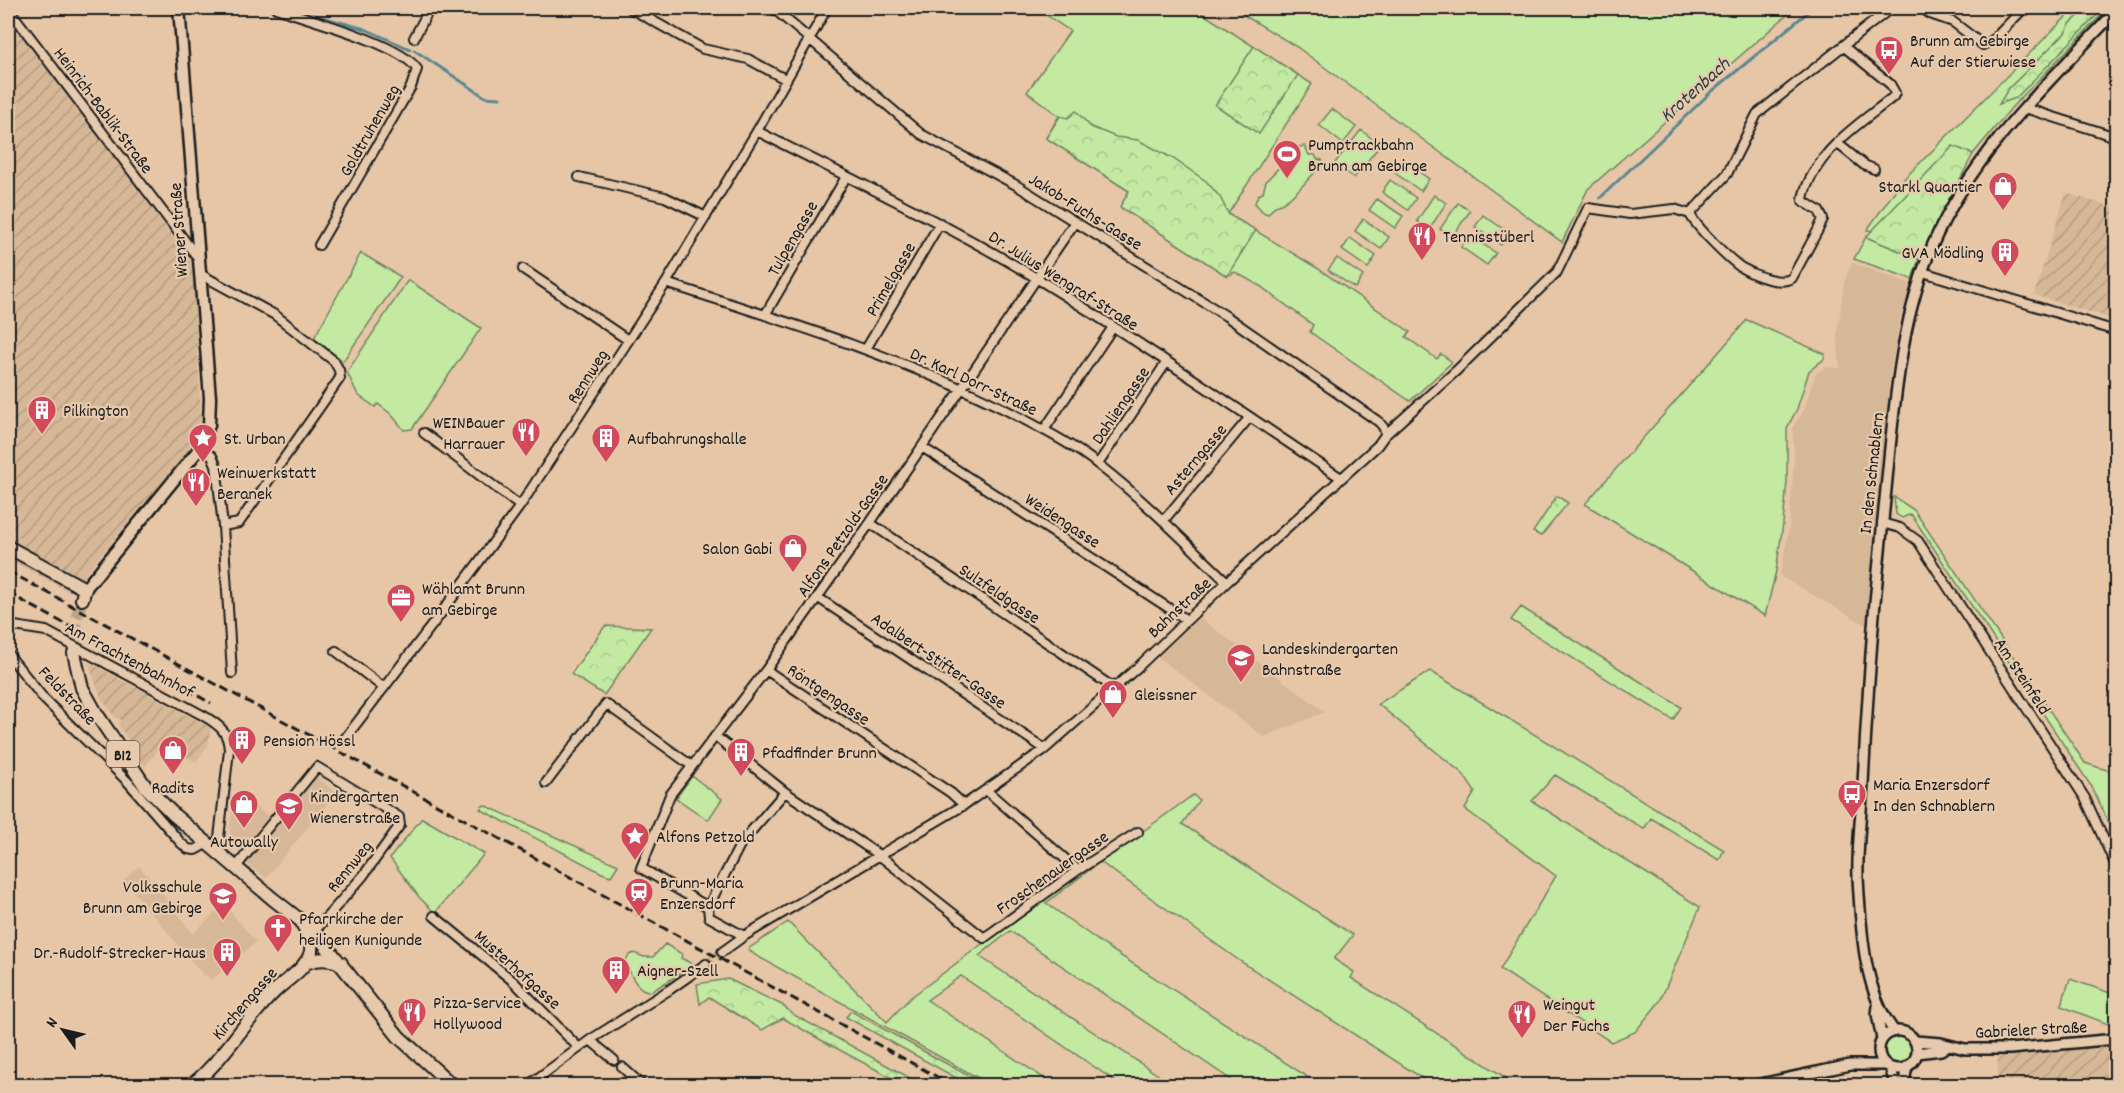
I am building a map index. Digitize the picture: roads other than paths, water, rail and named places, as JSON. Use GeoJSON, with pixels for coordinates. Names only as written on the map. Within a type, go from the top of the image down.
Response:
{"type":"FeatureCollection","features":[{"type":"Feature","properties":{"kind":"main road","name":"Wiener Straße"},"geometry":{"type":"LineString","coordinates":[[84,594],[200,448],[207,434],[210,416],[179,8]]}},
{"type":"Feature","properties":{"kind":"main road"},"geometry":{"type":"LineString","coordinates":[[8,547],[84,594]]}},
{"type":"Feature","properties":{"kind":"main road","name":"B12"},"geometry":{"type":"LineString","coordinates":[[74,653],[82,688],[96,713],[136,774],[162,804],[300,920],[342,964],[399,1037],[453,1086]]}},
{"type":"Feature","properties":{"kind":"main road"},"geometry":{"type":"LineString","coordinates":[[305,963],[310,953],[312,934]]}},
{"type":"Feature","properties":{"kind":"main road"},"geometry":{"type":"LineString","coordinates":[[305,963],[319,958],[329,958],[342,964]]}},
{"type":"Feature","properties":{"kind":"main road","name":"Kirchengasse"},"geometry":{"type":"LineString","coordinates":[[211,1067],[266,1000],[305,963]]}},
{"type":"Feature","properties":{"kind":"main road"},"geometry":{"type":"LineString","coordinates":[[189,1086],[197,1082],[211,1067]]}},
{"type":"Feature","properties":{"kind":"main road"},"geometry":{"type":"LineString","coordinates":[[199,1086],[211,1067]]}},
{"type":"Feature","properties":{"kind":"street","name":"Heinrich-Bablik-Straße"},"geometry":{"type":"LineString","coordinates":[[8,8],[199,259]]}},
{"type":"Feature","properties":{"kind":"street","name":"Goldtruhenweg"},"geometry":{"type":"LineString","coordinates":[[276,8],[296,11],[394,50],[412,62],[417,69],[411,87],[319,245]]}},
{"type":"Feature","properties":{"kind":"street"},"geometry":{"type":"LineString","coordinates":[[414,38],[430,8]]}},
{"type":"Feature","properties":{"kind":"street"},"geometry":{"type":"LineString","coordinates":[[630,8],[703,49],[748,59],[785,79]]}},
{"type":"Feature","properties":{"kind":"street","name":"Jakob-Fuchs-Gasse"},"geometry":{"type":"LineString","coordinates":[[773,8],[810,37],[921,134],[1016,185],[1245,330],[1379,422],[1385,435]]}},
{"type":"Feature","properties":{"kind":"street","name":"Rennweg"},"geometry":{"type":"LineString","coordinates":[[343,741],[520,506],[666,283],[827,8]]}},
{"type":"Feature","properties":{"kind":"street"},"geometry":{"type":"LineString","coordinates":[[1843,46],[1890,84],[1895,93],[1837,143],[1816,168],[1803,196],[1805,203],[1819,211],[1822,219],[1798,268],[1789,280],[1781,281],[1742,268],[1698,226],[1690,214],[1727,174],[1757,114],[1891,8]]}},
{"type":"Feature","properties":{"kind":"street"},"geometry":{"type":"LineString","coordinates":[[1922,8],[1930,14],[1953,22],[1983,45],[1993,40],[2024,8]]}},
{"type":"Feature","properties":{"kind":"street","name":"In den Schnablern"},"geometry":{"type":"LineString","coordinates":[[1882,1039],[1878,1006],[1864,939],[1858,876],[1868,680],[1882,523],[1900,363],[1910,310],[1934,243],[1961,190],[1990,148],[2116,11]]}},
{"type":"Feature","properties":{"kind":"street"},"geometry":{"type":"LineString","coordinates":[[2025,108],[2116,137]]}},
{"type":"Feature","properties":{"kind":"street","name":"Dr. Julius Wengraf-Straße"},"geometry":{"type":"LineString","coordinates":[[757,131],[940,223],[1037,278],[1341,478]]}},
{"type":"Feature","properties":{"kind":"street"},"geometry":{"type":"LineString","coordinates":[[1837,143],[1864,165],[1874,169]]}},
{"type":"Feature","properties":{"kind":"street"},"geometry":{"type":"LineString","coordinates":[[579,177],[665,196],[706,217]]}},
{"type":"Feature","properties":{"kind":"street","name":"Tulpengasse"},"geometry":{"type":"LineString","coordinates":[[765,315],[846,177]]}},
{"type":"Feature","properties":{"kind":"street","name":"Bahnstraße"},"geometry":{"type":"LineString","coordinates":[[722,952],[744,936],[964,805],[1045,749],[1377,446],[1385,435],[1457,370],[1557,272],[1588,208],[1630,214],[1674,209],[1690,214]]}},
{"type":"Feature","properties":{"kind":"street","name":"Alfons Petzold-Gasse"},"geometry":{"type":"LineString","coordinates":[[708,907],[641,868],[670,795],[766,670],[870,523],[1075,222]]}},
{"type":"Feature","properties":{"kind":"street","name":"Primelgasse"},"geometry":{"type":"LineString","coordinates":[[866,350],[940,223]]}},
{"type":"Feature","properties":{"kind":"street"},"geometry":{"type":"LineString","coordinates":[[523,269],[628,340]]}},
{"type":"Feature","properties":{"kind":"street"},"geometry":{"type":"LineString","coordinates":[[1923,272],[2116,331]]}},
{"type":"Feature","properties":{"kind":"street"},"geometry":{"type":"LineString","coordinates":[[200,274],[280,319],[334,361],[340,378],[239,523],[223,526]]}},
{"type":"Feature","properties":{"kind":"street","name":"Dr. Karl Dorr-Straße"},"geometry":{"type":"LineString","coordinates":[[666,283],[866,350],[962,388],[1044,430],[1098,464],[1164,519],[1227,582]]}},
{"type":"Feature","properties":{"kind":"street"},"geometry":{"type":"LineString","coordinates":[[1044,430],[1113,327]]}},
{"type":"Feature","properties":{"kind":"street","name":"Dahliengasse"},"geometry":{"type":"LineString","coordinates":[[1098,464],[1166,363]]}},
{"type":"Feature","properties":{"kind":"street","name":"Asterngasse"},"geometry":{"type":"LineString","coordinates":[[1164,519],[1249,418]]}},
{"type":"Feature","properties":{"kind":"street"},"geometry":{"type":"LineString","coordinates":[[424,433],[520,506]]}},
{"type":"Feature","properties":{"kind":"street","name":"Weidengasse"},"geometry":{"type":"LineString","coordinates":[[922,447],[1187,620]]}},
{"type":"Feature","properties":{"kind":"street"},"geometry":{"type":"LineString","coordinates":[[200,448],[212,456],[216,465],[223,526],[232,673]]}},
{"type":"Feature","properties":{"kind":"street","name":"Sulzfeldgasse"},"geometry":{"type":"LineString","coordinates":[[870,523],[1114,688]]}},
{"type":"Feature","properties":{"kind":"street","name":"Am Steinfeld"},"geometry":{"type":"LineString","coordinates":[[1882,523],[1899,528],[1918,541],[2085,798],[2116,866]]}},
{"type":"Feature","properties":{"kind":"street","name":"Adalbert-Stifter-Gasse"},"geometry":{"type":"LineString","coordinates":[[817,597],[1045,749]]}},
{"type":"Feature","properties":{"kind":"street","name":"Am Frachtenbahnhof"},"geometry":{"type":"LineString","coordinates":[[8,625],[46,632],[85,651],[224,729],[228,740],[219,838],[211,847]]}},
{"type":"Feature","properties":{"kind":"street"},"geometry":{"type":"LineString","coordinates":[[336,651],[384,688]]}},
{"type":"Feature","properties":{"kind":"street","name":"Feldstraße"},"geometry":{"type":"LineString","coordinates":[[8,654],[44,699],[128,782],[181,843],[188,849],[195,850],[211,847]]}},
{"type":"Feature","properties":{"kind":"street","name":"Röntgengasse"},"geometry":{"type":"LineString","coordinates":[[766,670],[951,793],[964,805]]}},
{"type":"Feature","properties":{"kind":"street"},"geometry":{"type":"LineString","coordinates":[[546,783],[606,704],[692,766]]}},
{"type":"Feature","properties":{"kind":"street"},"geometry":{"type":"LineString","coordinates":[[715,736],[784,792],[879,855]]}},
{"type":"Feature","properties":{"kind":"street","name":"Rennweg"},"geometry":{"type":"LineString","coordinates":[[236,867],[317,767],[399,817],[400,825],[363,876],[312,934]]}},
{"type":"Feature","properties":{"kind":"street"},"geometry":{"type":"LineString","coordinates":[[986,790],[1078,870]]}},
{"type":"Feature","properties":{"kind":"street"},"geometry":{"type":"LineString","coordinates":[[744,936],[709,917],[708,907],[741,843],[784,792]]}},
{"type":"Feature","properties":{"kind":"street","name":"Froschenauergasse"},"geometry":{"type":"LineString","coordinates":[[879,855],[984,938],[1078,870],[1138,832]]}},
{"type":"Feature","properties":{"kind":"street","name":"Musterhofgasse"},"geometry":{"type":"LineString","coordinates":[[434,916],[513,981],[579,1048]]}},
{"type":"Feature","properties":{"kind":"street"},"geometry":{"type":"LineString","coordinates":[[526,1086],[590,1040],[706,964]]}},
{"type":"Feature","properties":{"kind":"street","name":"In den Schnablern"},"geometry":{"type":"LineString","coordinates":[[1878,1006],[1894,1031]]}},
{"type":"Feature","properties":{"kind":"street"},"geometry":{"type":"LineString","coordinates":[[1751,1086],[1859,1064],[1888,1066],[1898,1069],[1907,1067],[1917,1053],[1915,1041],[1907,1032],[1889,1033],[1882,1039],[1879,1052],[1888,1066],[1896,1086]]}},
{"type":"Feature","properties":{"kind":"street","name":"Gabrieler Straße"},"geometry":{"type":"LineString","coordinates":[[1915,1041],[1941,1043],[1965,1049],[2010,1049],[2116,1039]]}},
{"type":"Feature","properties":{"kind":"street"},"geometry":{"type":"LineString","coordinates":[[590,1040],[614,1060]]}},
{"type":"Feature","properties":{"kind":"street","name":"Gabrieler Straße"},"geometry":{"type":"LineString","coordinates":[[1917,1053],[1941,1050],[1947,1046]]}},
{"type":"Feature","properties":{"kind":"street"},"geometry":{"type":"LineString","coordinates":[[1859,1064],[1879,1052]]}},
{"type":"Feature","properties":{"kind":"street"},"geometry":{"type":"LineString","coordinates":[[622,1067],[643,1086]]}},
{"type":"Feature","properties":{"kind":"street"},"geometry":{"type":"LineString","coordinates":[[1904,1086],[1907,1067]]}},
{"type":"Feature","properties":{"kind":"waterway","name":"Krotenbach"},"geometry":{"type":"LineString","coordinates":[[1600,198],[1710,93],[1813,8]]}},
{"type":"Feature","properties":{"kind":"waterway"},"geometry":{"type":"LineString","coordinates":[[303,12],[365,29],[410,49]]}},
{"type":"Feature","properties":{"kind":"waterway"},"geometry":{"type":"LineString","coordinates":[[414,50],[485,97],[500,98]]}},
{"type":"Feature","properties":{"kind":"tunnel"},"geometry":{"type":"LineString","coordinates":[[74,653],[76,619],[82,599]]}},
{"type":"Feature","properties":{"kind":"tunnel"},"geometry":{"type":"LineString","coordinates":[[706,964],[722,952]]}},
{"type":"Feature","properties":{"kind":"railway"},"geometry":{"type":"LineString","coordinates":[[8,571],[954,1086]]}},
{"type":"Feature","properties":{"kind":"railway"},"geometry":{"type":"LineString","coordinates":[[8,593],[211,703]]}},
{"type":"Feature","properties":{"kind":"place","name":"Brunn am Gebirge Auf der Stierwiese"},"geometry":{"type":"Point","coordinates":[1889,76]}},
{"type":"Feature","properties":{"kind":"place","name":"Pumptrackbahn Brunn am Gebirge"},"geometry":{"type":"Point","coordinates":[1287,180]}},
{"type":"Feature","properties":{"kind":"place","name":"Starkl Quartier"},"geometry":{"type":"Point","coordinates":[2003,212]}},
{"type":"Feature","properties":{"kind":"place","name":"Tennisstüberl"},"geometry":{"type":"Point","coordinates":[1422,262]}},
{"type":"Feature","properties":{"kind":"place","name":"GVA Mödling"},"geometry":{"type":"Point","coordinates":[2005,278]}},
{"type":"Feature","properties":{"kind":"place","name":"Pilkington"},"geometry":{"type":"Point","coordinates":[42,436]}},
{"type":"Feature","properties":{"kind":"place","name":"WEINBauer Harrauer"},"geometry":{"type":"Point","coordinates":[526,458]}},
{"type":"Feature","properties":{"kind":"place","name":"St. Urban"},"geometry":{"type":"Point","coordinates":[203,464]}},
{"type":"Feature","properties":{"kind":"place","name":"Aufbahrungshalle"},"geometry":{"type":"Point","coordinates":[606,464]}},
{"type":"Feature","properties":{"kind":"place","name":"Weinwerkstatt Beranek"},"geometry":{"type":"Point","coordinates":[196,508]}},
{"type":"Feature","properties":{"kind":"place","name":"Salon Gabi"},"geometry":{"type":"Point","coordinates":[793,574]}},
{"type":"Feature","properties":{"kind":"place","name":"Wählamt Brunn am Gebirge"},"geometry":{"type":"Point","coordinates":[401,624]}},
{"type":"Feature","properties":{"kind":"place","name":"Landeskindergarten Bahnstraße"},"geometry":{"type":"Point","coordinates":[1241,684]}},
{"type":"Feature","properties":{"kind":"place","name":"Gleissner"},"geometry":{"type":"Point","coordinates":[1113,720]}},
{"type":"Feature","properties":{"kind":"place","name":"Pension Hössl"},"geometry":{"type":"Point","coordinates":[242,766]}},
{"type":"Feature","properties":{"kind":"place","name":"Radits"},"geometry":{"type":"Point","coordinates":[173,776]}},
{"type":"Feature","properties":{"kind":"place","name":"Pfadfinder Brunn"},"geometry":{"type":"Point","coordinates":[741,778]}},
{"type":"Feature","properties":{"kind":"place","name":"Maria Enzersdorf In den Schnablern"},"geometry":{"type":"Point","coordinates":[1852,820]}},
{"type":"Feature","properties":{"kind":"place","name":"Autowally"},"geometry":{"type":"Point","coordinates":[244,830]}},
{"type":"Feature","properties":{"kind":"place","name":"Kindergarten Wienerstraße"},"geometry":{"type":"Point","coordinates":[289,832]}},
{"type":"Feature","properties":{"kind":"place","name":"Alfons Petzold"},"geometry":{"type":"Point","coordinates":[635,862]}},
{"type":"Feature","properties":{"kind":"place","name":"Brunn-Maria Enzersdorf"},"geometry":{"type":"Point","coordinates":[639,918]}},
{"type":"Feature","properties":{"kind":"place","name":"Volksschule Brunn am Gebirge"},"geometry":{"type":"Point","coordinates":[223,922]}},
{"type":"Feature","properties":{"kind":"place","name":"Pfarrkirche der heiligen Kunigunde"},"geometry":{"type":"Point","coordinates":[278,954]}},
{"type":"Feature","properties":{"kind":"place","name":"Dr.-Rudolf-Strecker-Haus"},"geometry":{"type":"Point","coordinates":[227,978]}},
{"type":"Feature","properties":{"kind":"place","name":"Aigner-Szell"},"geometry":{"type":"Point","coordinates":[616,996]}},
{"type":"Feature","properties":{"kind":"place","name":"Pizza-Service Hollywood"},"geometry":{"type":"Point","coordinates":[412,1038]}},
{"type":"Feature","properties":{"kind":"place","name":"Weingut Der Fuchs"},"geometry":{"type":"Point","coordinates":[1522,1040]}}]}
